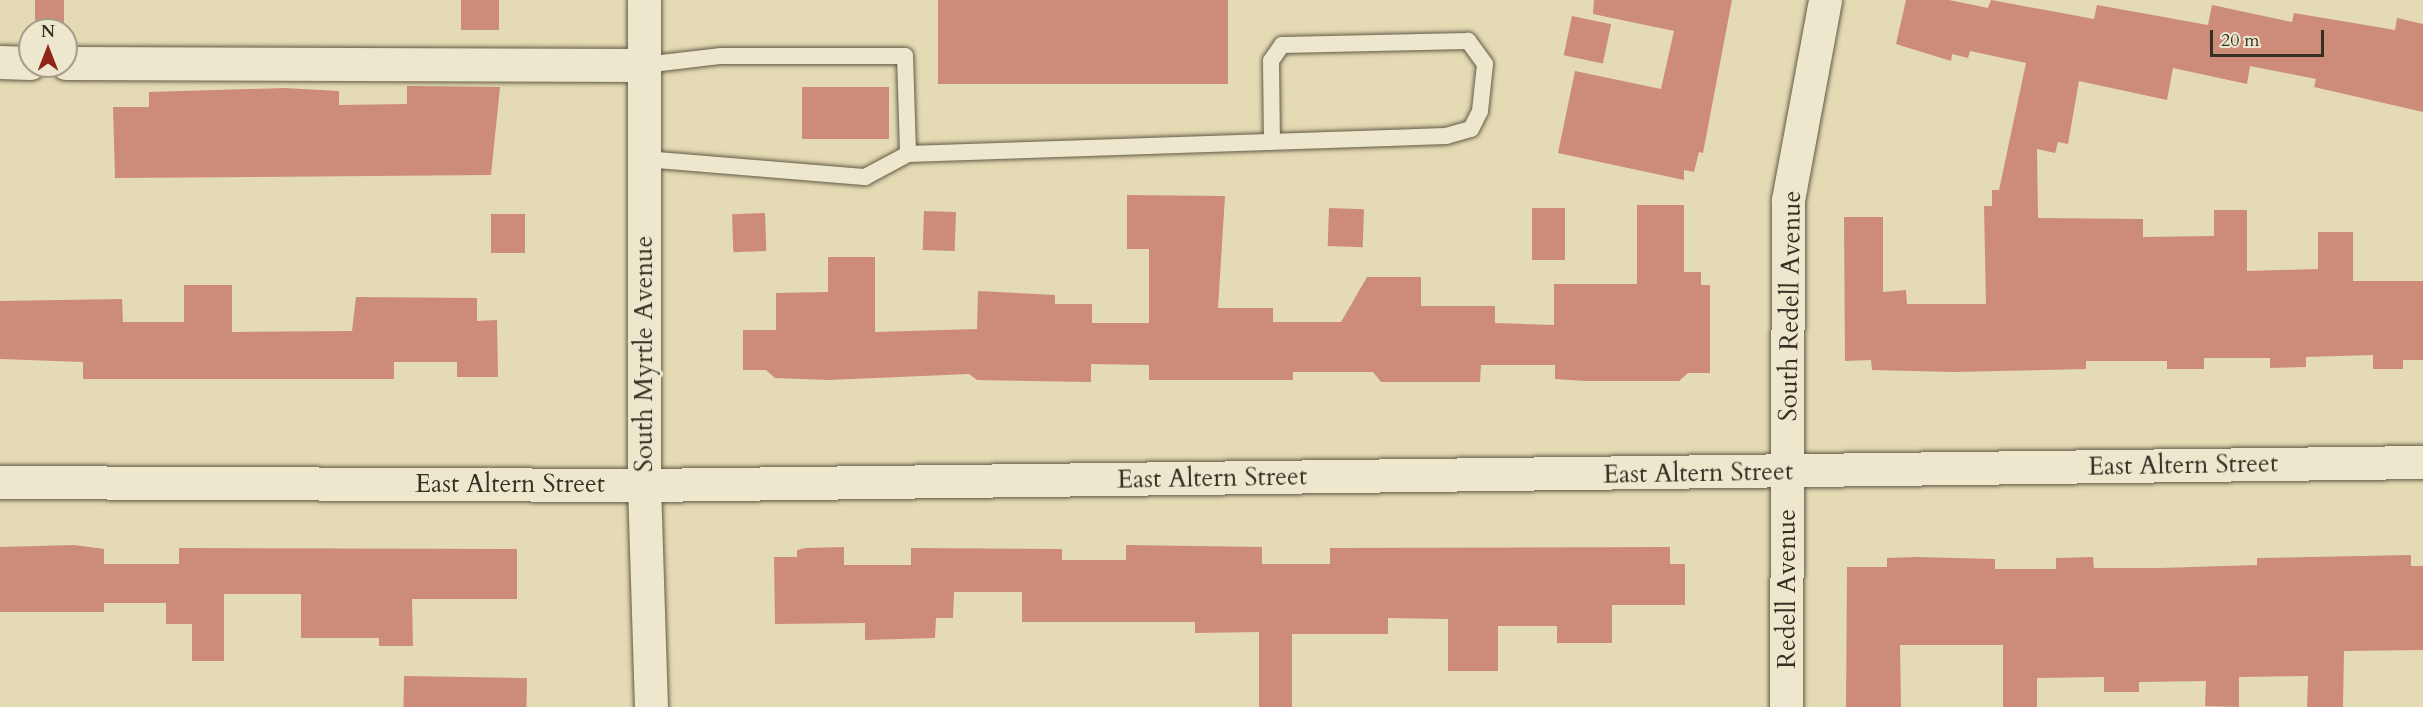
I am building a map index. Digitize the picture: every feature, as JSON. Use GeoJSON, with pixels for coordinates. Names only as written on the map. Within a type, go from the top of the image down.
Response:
{"type":"FeatureCollection","features":[{"type":"Feature","properties":{"kind":"street","name":"South Myrtle Avenue"},"geometry":{"type":"LineString","coordinates":[[644,0],[644,485],[651,707]]}},
{"type":"Feature","properties":{"kind":"street","name":"South Redell Avenue"},"geometry":{"type":"LineString","coordinates":[[1788,472],[1788,200],[1825,0]]}},
{"type":"Feature","properties":{"kind":"street"},"geometry":{"type":"LineString","coordinates":[[0,62],[18,63]]}},
{"type":"Feature","properties":{"kind":"street"},"geometry":{"type":"LineString","coordinates":[[78,63],[644,65]]}},
{"type":"Feature","properties":{"kind":"street","name":"East Altern Street"},"geometry":{"type":"LineString","coordinates":[[0,482],[644,485],[2423,462]]}},
{"type":"Feature","properties":{"kind":"street","name":"Redell Avenue"},"geometry":{"type":"LineString","coordinates":[[1786,707],[1788,472]]}},
{"type":"Feature","properties":{"kind":"lane"},"geometry":{"type":"LineString","coordinates":[[644,159],[865,177],[908,154],[1272,140],[1446,136],[1471,129],[1480,111],[1485,64],[1468,41],[1282,45],[1271,61],[1272,140]]}},
{"type":"Feature","properties":{"kind":"lane"},"geometry":{"type":"LineString","coordinates":[[644,65],[721,56],[905,56],[908,154]]}},
{"type":"Feature","properties":{"kind":"building"},"geometry":{"type":"Polygon","coordinates":[[[35,0],[64,0],[64,18],[35,18],[35,0]]]}},
{"type":"Feature","properties":{"kind":"building"},"geometry":{"type":"Polygon","coordinates":[[[461,0],[499,0],[499,30],[461,30],[461,0]]]}},
{"type":"Feature","properties":{"kind":"building"},"geometry":{"type":"Polygon","coordinates":[[[938,0],[1228,0],[1228,84],[938,84],[938,0]]]}},
{"type":"Feature","properties":{"kind":"building"},"geometry":{"type":"Polygon","coordinates":[[[1594,0],[1732,0],[1703,153],[1699,152],[1694,172],[1684,170],[1684,180],[1558,153],[1575,71],[1661,89],[1674,31],[1593,14],[1594,0]]]}},
{"type":"Feature","properties":{"kind":"building"},"geometry":{"type":"Polygon","coordinates":[[[1906,0],[1949,0],[1988,8],[1991,0],[2094,19],[2097,5],[2208,25],[2212,5],[2292,22],[2294,13],[2395,30],[2397,18],[2423,24],[2423,112],[2314,87],[2316,79],[2250,66],[2247,84],[2173,68],[2167,100],[2079,81],[2068,144],[2058,142],[2055,153],[2037,149],[2038,218],[2143,219],[2143,237],[2214,236],[2214,210],[2247,210],[2247,271],[2318,269],[2318,232],[2353,232],[2353,281],[2423,281],[2423,360],[2403,360],[2403,369],[2373,369],[2373,355],[2306,357],[2306,367],[2270,368],[2270,358],[2204,358],[2204,369],[2167,369],[2167,361],[2086,361],[2086,369],[1953,372],[1872,370],[1871,360],[1845,361],[1844,217],[1883,217],[1883,292],[1906,290],[1907,304],[1986,304],[1984,206],[1992,206],[1992,190],[1999,190],[2026,63],[1970,51],[1968,58],[1952,54],[1951,61],[1896,44],[1906,0]]]}},
{"type":"Feature","properties":{"kind":"building"},"geometry":{"type":"Polygon","coordinates":[[[1572,16],[1611,24],[1603,63],[1564,55],[1572,16]]]}},
{"type":"Feature","properties":{"kind":"building"},"geometry":{"type":"Polygon","coordinates":[[[407,86],[500,87],[491,175],[115,178],[113,107],[149,107],[149,92],[285,88],[339,91],[339,105],[407,104],[407,86]]]}},
{"type":"Feature","properties":{"kind":"building"},"geometry":{"type":"Polygon","coordinates":[[[802,87],[889,87],[889,139],[802,139],[802,87]]]}},
{"type":"Feature","properties":{"kind":"building"},"geometry":{"type":"Polygon","coordinates":[[[1127,195],[1225,196],[1218,308],[1273,308],[1273,322],[1341,322],[1367,277],[1421,277],[1421,306],[1495,306],[1495,323],[1554,325],[1554,284],[1637,284],[1637,205],[1684,205],[1684,272],[1701,272],[1701,285],[1710,285],[1710,373],[1688,373],[1679,381],[1585,381],[1555,379],[1555,365],[1481,365],[1480,382],[1381,382],[1373,372],[1293,372],[1293,380],[1149,380],[1149,365],[1091,364],[1091,382],[977,380],[969,374],[828,380],[775,378],[766,370],[743,370],[743,330],[776,330],[776,293],[828,292],[828,257],[875,257],[875,332],[977,329],[978,291],[1055,295],[1055,304],[1092,304],[1092,323],[1149,323],[1149,249],[1127,249],[1127,195]]]}},
{"type":"Feature","properties":{"kind":"building"},"geometry":{"type":"Polygon","coordinates":[[[1329,208],[1364,209],[1363,247],[1328,246],[1329,208]]]}},
{"type":"Feature","properties":{"kind":"building"},"geometry":{"type":"Polygon","coordinates":[[[1532,208],[1565,208],[1565,260],[1532,260],[1532,208]]]}},
{"type":"Feature","properties":{"kind":"building"},"geometry":{"type":"Polygon","coordinates":[[[924,211],[956,212],[955,251],[923,250],[924,211]]]}},
{"type":"Feature","properties":{"kind":"building"},"geometry":{"type":"Polygon","coordinates":[[[765,213],[766,251],[733,252],[732,214],[765,213]]]}},
{"type":"Feature","properties":{"kind":"building"},"geometry":{"type":"Polygon","coordinates":[[[491,214],[525,214],[525,253],[491,253],[491,214]]]}},
{"type":"Feature","properties":{"kind":"building"},"geometry":{"type":"Polygon","coordinates":[[[184,285],[232,285],[232,332],[352,331],[356,297],[477,298],[477,321],[497,320],[498,377],[457,377],[457,362],[394,362],[394,379],[83,379],[83,362],[0,359],[0,301],[122,299],[123,322],[184,322],[184,285]]]}},
{"type":"Feature","properties":{"kind":"building"},"geometry":{"type":"Polygon","coordinates":[[[74,545],[104,549],[104,564],[179,564],[179,548],[517,549],[517,599],[412,599],[413,646],[379,646],[379,638],[301,638],[301,594],[224,594],[224,661],[192,661],[192,624],[166,624],[166,603],[104,603],[104,612],[0,612],[0,547],[74,545]]]}},
{"type":"Feature","properties":{"kind":"building"},"geometry":{"type":"Polygon","coordinates":[[[1126,545],[1262,547],[1262,564],[1330,564],[1330,548],[1670,547],[1670,564],[1685,564],[1685,605],[1612,605],[1612,643],[1557,643],[1557,626],[1498,626],[1498,671],[1448,671],[1448,619],[1388,618],[1388,634],[1292,634],[1292,707],[1259,707],[1259,632],[1195,633],[1195,622],[1022,622],[1022,592],[954,592],[953,618],[936,618],[935,638],[865,640],[865,623],[775,624],[774,557],[797,557],[797,550],[844,547],[844,565],[911,565],[911,548],[1062,549],[1062,560],[1126,560],[1126,545]]]}},
{"type":"Feature","properties":{"kind":"building"},"geometry":{"type":"Polygon","coordinates":[[[2411,555],[2411,566],[2423,566],[2423,650],[2344,651],[2343,707],[2307,707],[2308,676],[2239,677],[2239,707],[2205,706],[2206,681],[2139,682],[2139,692],[2104,692],[2104,677],[2037,678],[2037,707],[2003,707],[2003,645],[1900,645],[1901,707],[1846,707],[1847,567],[1887,567],[1887,558],[1916,557],[1995,559],[1995,569],[2056,569],[2056,558],[2093,557],[2094,568],[2160,568],[2257,565],[2257,558],[2411,555]]]}},
{"type":"Feature","properties":{"kind":"building"},"geometry":{"type":"Polygon","coordinates":[[[404,676],[527,678],[526,707],[403,707],[404,676]]]}}]}
